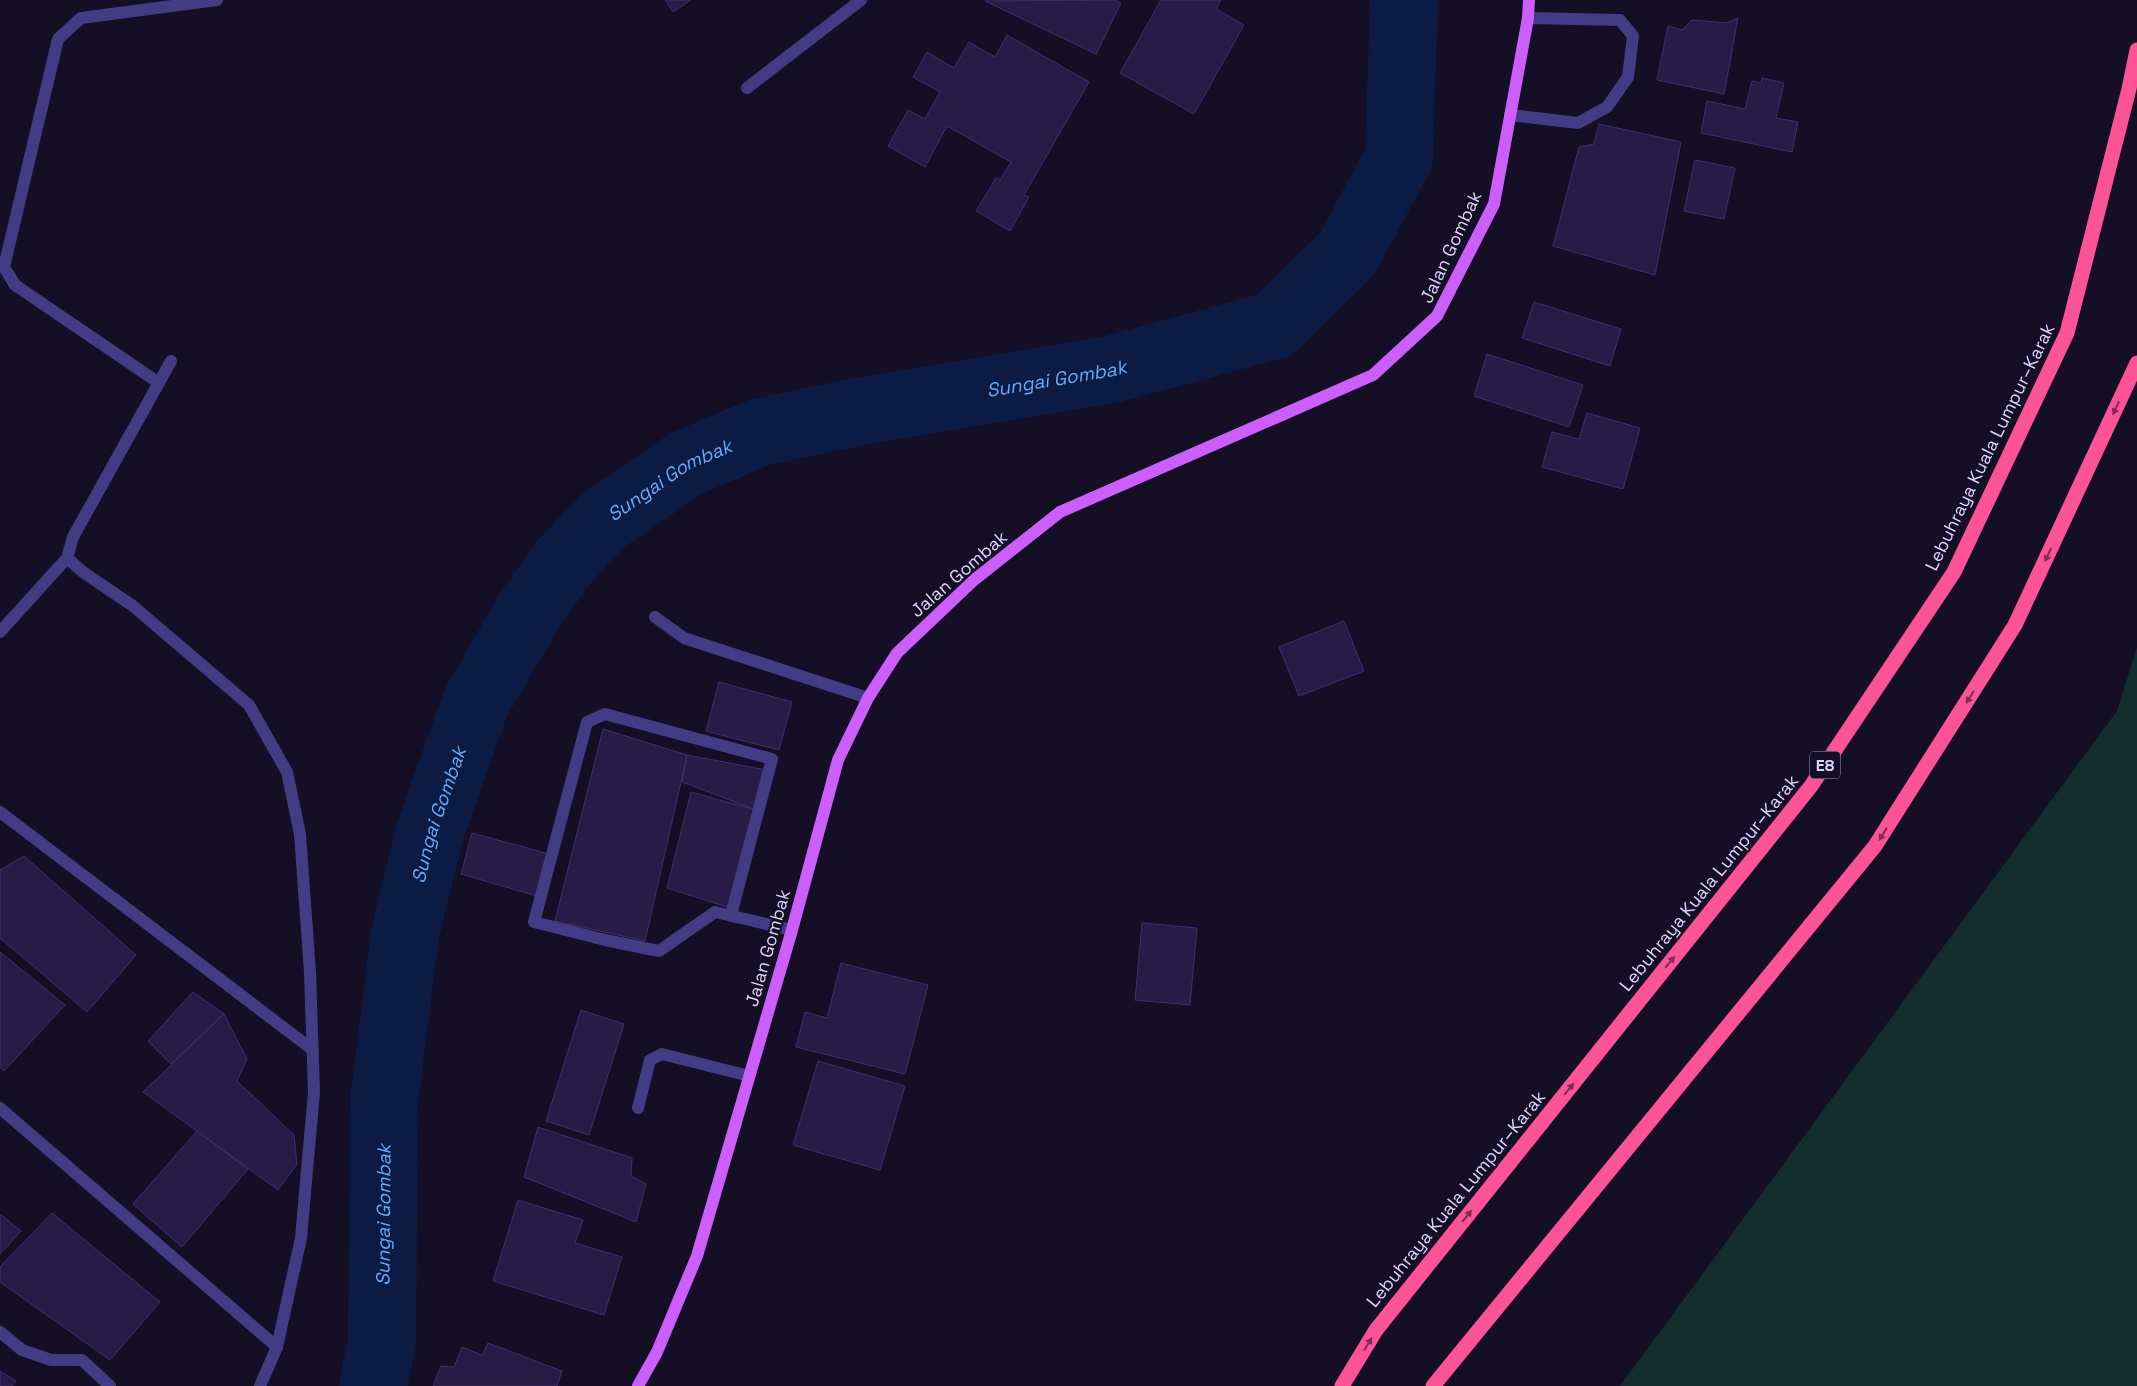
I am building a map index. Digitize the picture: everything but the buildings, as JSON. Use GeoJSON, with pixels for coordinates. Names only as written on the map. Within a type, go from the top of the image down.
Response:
{"type":"FeatureCollection","features":[{"type":"Feature","properties":{"kind":"highway","name":"Lebuhraya Kuala Lumpur–Karak"},"geometry":{"type":"LineString","coordinates":[[1342,1386],[1376,1330],[1811,786],[1954,572],[2067,333],[2129,89],[2137,50]]}},
{"type":"Feature","properties":{"kind":"highway"},"geometry":{"type":"LineString","coordinates":[[1433,1386],[1875,846],[2015,625],[2137,363]]}},
{"type":"Feature","properties":{"kind":"main road","name":"Jalan Gombak"},"geometry":{"type":"LineString","coordinates":[[638,1386],[656,1352],[697,1256],[792,930],[838,760],[868,698],[897,653],[974,580],[1060,512],[1373,375],[1437,316],[1494,204],[1528,18],[1529,0]]}},
{"type":"Feature","properties":{"kind":"street"},"geometry":{"type":"LineString","coordinates":[[158,382],[15,285],[4,267],[58,38],[82,18],[217,0]]}},
{"type":"Feature","properties":{"kind":"street"},"geometry":{"type":"LineString","coordinates":[[747,88],[861,0]]}},
{"type":"Feature","properties":{"kind":"street"},"geometry":{"type":"LineString","coordinates":[[1510,115],[1578,123],[1607,107],[1628,77],[1633,36],[1620,20],[1528,18]]}},
{"type":"Feature","properties":{"kind":"street"},"geometry":{"type":"LineString","coordinates":[[0,632],[67,558],[73,537],[171,361]]}},
{"type":"Feature","properties":{"kind":"street"},"geometry":{"type":"LineString","coordinates":[[67,558],[83,572],[133,606],[250,705],[287,772],[300,834],[310,972],[314,1092],[301,1238],[278,1347],[260,1386]]}},
{"type":"Feature","properties":{"kind":"street"},"geometry":{"type":"LineString","coordinates":[[655,617],[684,638],[868,698]]}},
{"type":"Feature","properties":{"kind":"street"},"geometry":{"type":"LineString","coordinates":[[731,915],[772,759],[605,714],[587,722],[534,922],[605,940],[660,951],[715,912],[792,930]]}},
{"type":"Feature","properties":{"kind":"street"},"geometry":{"type":"LineString","coordinates":[[0,812],[313,1050]]}},
{"type":"Feature","properties":{"kind":"street"},"geometry":{"type":"LineString","coordinates":[[638,1108],[650,1060],[662,1054],[749,1076]]}},
{"type":"Feature","properties":{"kind":"street"},"geometry":{"type":"LineString","coordinates":[[0,1108],[278,1347]]}},
{"type":"Feature","properties":{"kind":"street"},"geometry":{"type":"LineString","coordinates":[[0,1332],[22,1350],[51,1360],[82,1360],[110,1386]]}},
{"type":"Feature","properties":{"kind":"green space"},"geometry":{"type":"Polygon","coordinates":[[[2137,647],[2137,1386],[1620,1386],[2117,711],[2137,647]]]}},
{"type":"Feature","properties":{"kind":"waterway","name":"Sungai Gombak"},"geometry":{"type":"LineString","coordinates":[[373,1386],[382,1343],[384,1103],[405,934],[429,835],[476,702],[531,608],[563,563],[604,520],[687,463],[760,432],[862,411],[1113,369],[1275,325],[1348,253],[1399,157],[1404,0]]}}]}
